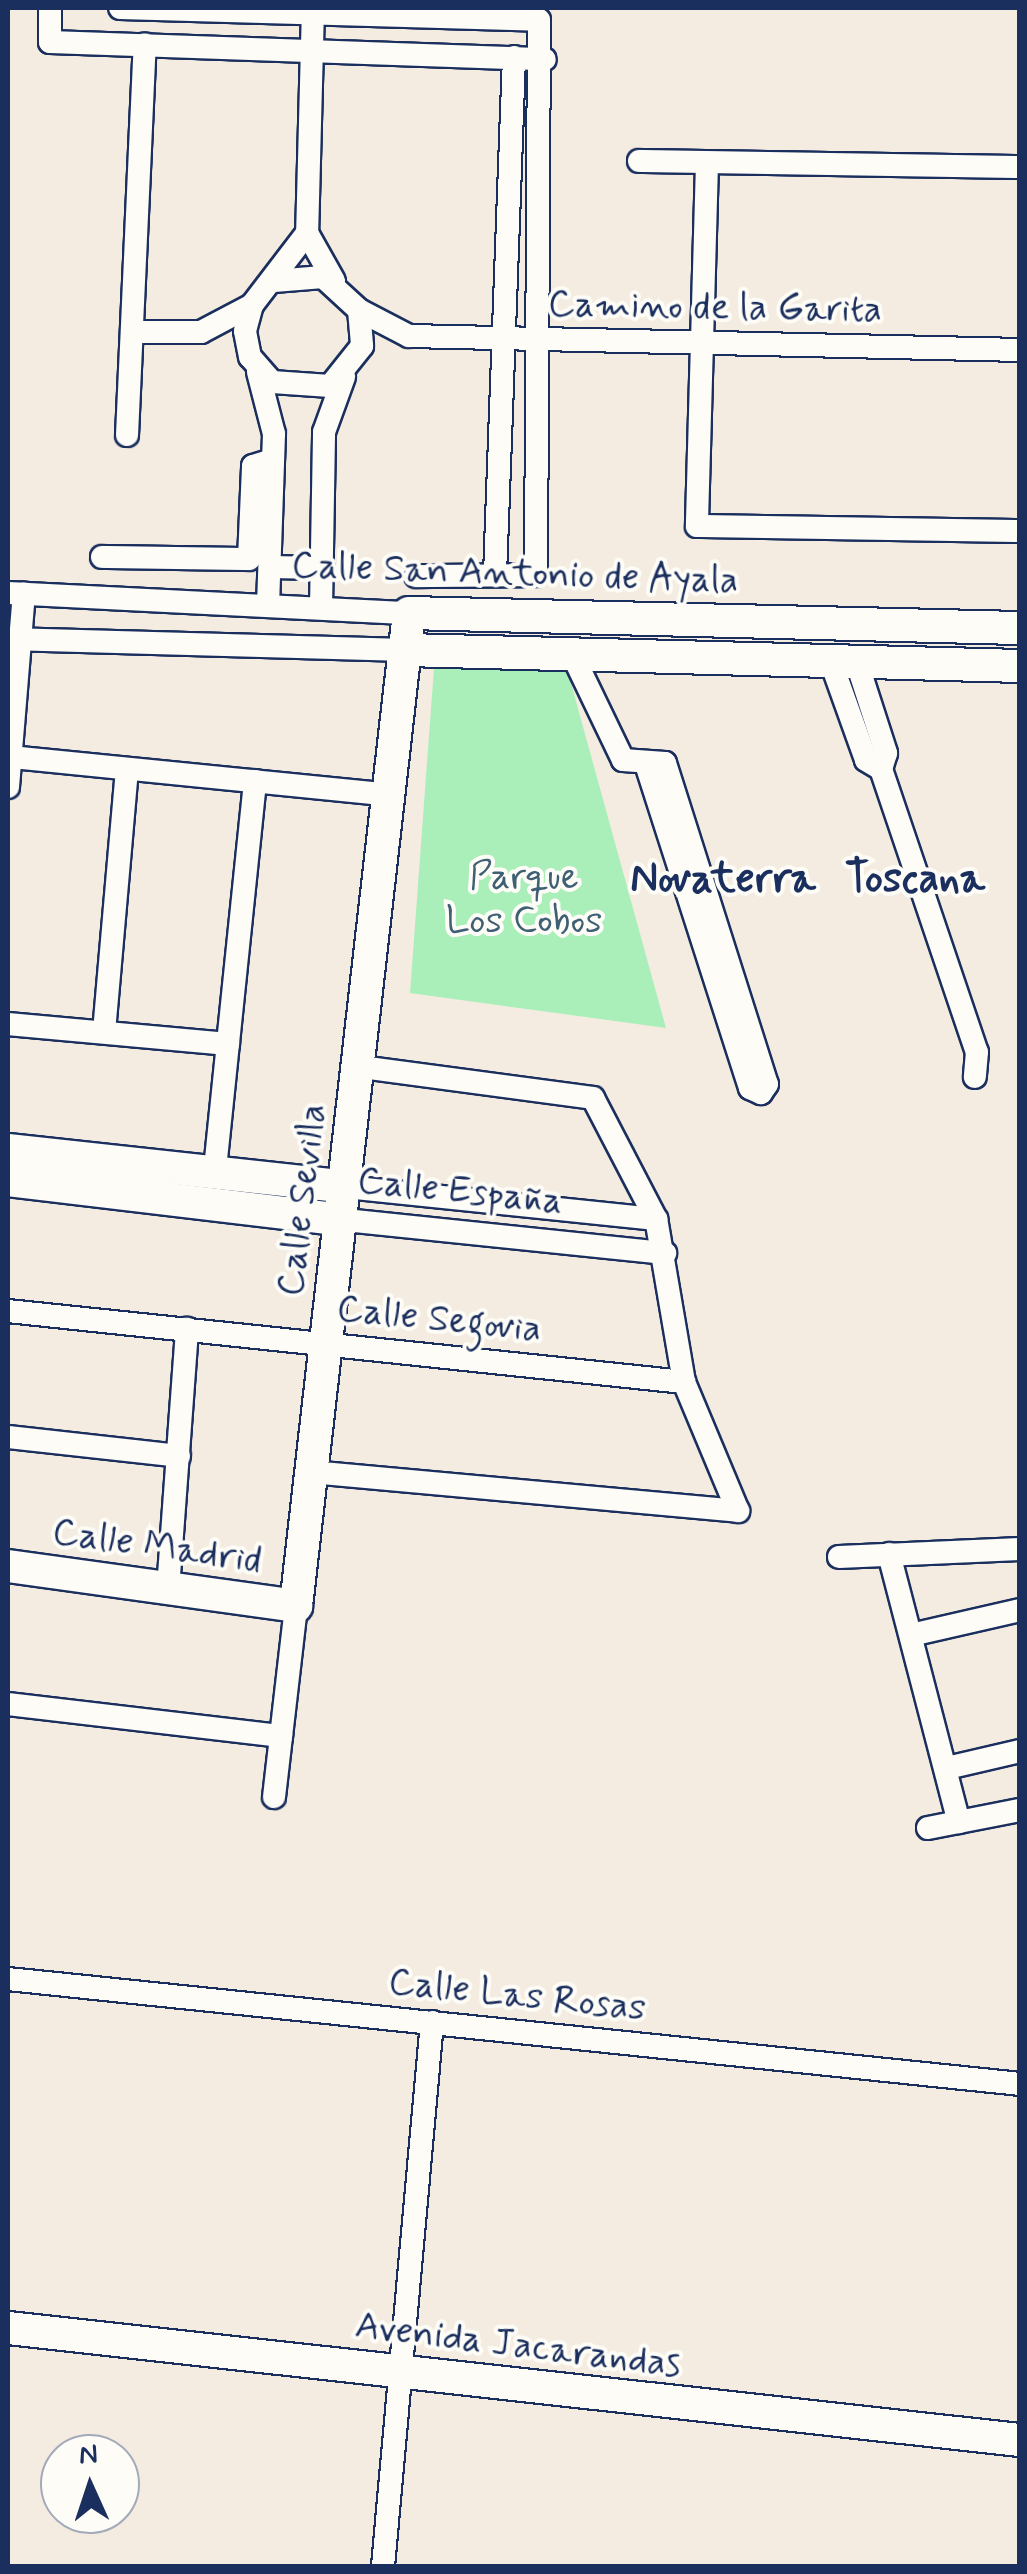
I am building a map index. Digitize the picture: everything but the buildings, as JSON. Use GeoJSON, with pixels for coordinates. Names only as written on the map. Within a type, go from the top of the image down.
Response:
{"type":"FeatureCollection","features":[{"type":"Feature","properties":{"kind":"street"},"geometry":{"type":"LineString","coordinates":[[50,8],[50,42],[545,58]]}},
{"type":"Feature","properties":{"kind":"street"},"geometry":{"type":"LineString","coordinates":[[120,8],[538,20],[545,58],[536,576],[416,576]]}},
{"type":"Feature","properties":{"kind":"street"},"geometry":{"type":"LineString","coordinates":[[133,332],[201,332],[252,305],[274,282],[307,233],[313,11]]}},
{"type":"Feature","properties":{"kind":"street"},"geometry":{"type":"LineString","coordinates":[[127,436],[144,44]]}},
{"type":"Feature","properties":{"kind":"street"},"geometry":{"type":"LineString","coordinates":[[495,575],[514,58]]}},
{"type":"Feature","properties":{"kind":"street"},"geometry":{"type":"LineString","coordinates":[[638,162],[1020,167]]}},
{"type":"Feature","properties":{"kind":"street"},"geometry":{"type":"LineString","coordinates":[[707,163],[696,526],[1020,531]]}},
{"type":"Feature","properties":{"kind":"street"},"geometry":{"type":"LineString","coordinates":[[307,233],[359,310],[350,369],[324,432],[321,608]]}},
{"type":"Feature","properties":{"kind":"street"},"geometry":{"type":"LineString","coordinates":[[274,282],[307,274],[338,284]]}},
{"type":"Feature","properties":{"kind":"street"},"geometry":{"type":"LineString","coordinates":[[252,305],[253,363],[273,460],[268,606]]}},
{"type":"Feature","properties":{"kind":"street","name":"Camino de la Garita"},"geometry":{"type":"LineString","coordinates":[[359,310],[409,336],[1020,350]]}},
{"type":"Feature","properties":{"kind":"street"},"geometry":{"type":"LineString","coordinates":[[201,332],[310,392],[350,369]]}},
{"type":"Feature","properties":{"kind":"street","name":"Camino de la Garita"},"geometry":{"type":"LineString","coordinates":[[350,369],[409,336]]}},
{"type":"Feature","properties":{"kind":"street"},"geometry":{"type":"LineString","coordinates":[[102,557],[250,559],[253,466],[273,460]]}},
{"type":"Feature","properties":{"kind":"street"},"geometry":{"type":"LineString","coordinates":[[270,568],[322,568]]}},
{"type":"Feature","properties":{"kind":"street"},"geometry":{"type":"LineString","coordinates":[[8,787],[16,594]]}},
{"type":"Feature","properties":{"kind":"street","name":"Calle San Antonio de Ayala"},"geometry":{"type":"LineString","coordinates":[[16,594],[409,613],[1020,628]]}},
{"type":"Feature","properties":{"kind":"street","name":"Calle Sevilla"},"geometry":{"type":"LineString","coordinates":[[274,1797],[324,1342],[346,1204],[409,613]]}},
{"type":"Feature","properties":{"kind":"street"},"geometry":{"type":"LineString","coordinates":[[778,661],[781,622]]}},
{"type":"Feature","properties":{"kind":"street"},"geometry":{"type":"LineString","coordinates":[[14,640],[1020,666]]}},
{"type":"Feature","properties":{"kind":"street"},"geometry":{"type":"LineString","coordinates":[[572,656],[624,760],[647,767],[666,763],[688,865],[717,956],[750,1088],[761,1093],[767,1084],[717,956]]}},
{"type":"Feature","properties":{"kind":"street"},"geometry":{"type":"LineString","coordinates":[[844,662],[866,760],[881,769],[977,1052],[976,1077]]}},
{"type":"Feature","properties":{"kind":"street"},"geometry":{"type":"LineString","coordinates":[[10,757],[391,795]]}},
{"type":"Feature","properties":{"kind":"street"},"geometry":{"type":"LineString","coordinates":[[104,1032],[127,768]]}},
{"type":"Feature","properties":{"kind":"street"},"geometry":{"type":"LineString","coordinates":[[215,1170],[255,781]]}},
{"type":"Feature","properties":{"kind":"street"},"geometry":{"type":"LineString","coordinates":[[8,1024],[228,1044]]}},
{"type":"Feature","properties":{"kind":"street"},"geometry":{"type":"LineString","coordinates":[[311,1472],[738,1511],[684,1382],[665,1253],[656,1219],[593,1098],[360,1067]]}},
{"type":"Feature","properties":{"kind":"street","name":"Calle España"},"geometry":{"type":"LineString","coordinates":[[8,1150],[215,1170],[346,1204],[665,1253]]}},
{"type":"Feature","properties":{"kind":"street","name":"Calle España"},"geometry":{"type":"LineString","coordinates":[[8,1180],[346,1204],[656,1219]]}},
{"type":"Feature","properties":{"kind":"street","name":"Calle Segovia"},"geometry":{"type":"LineString","coordinates":[[8,1310],[684,1382]]}},
{"type":"Feature","properties":{"kind":"street"},"geometry":{"type":"LineString","coordinates":[[168,1589],[187,1329]]}},
{"type":"Feature","properties":{"kind":"street"},"geometry":{"type":"LineString","coordinates":[[8,1437],[179,1456]]}},
{"type":"Feature","properties":{"kind":"street"},"geometry":{"type":"LineString","coordinates":[[839,1557],[1020,1549]]}},
{"type":"Feature","properties":{"kind":"street"},"geometry":{"type":"LineString","coordinates":[[889,1554],[960,1822]]}},
{"type":"Feature","properties":{"kind":"street","name":"Calle Madrid"},"geometry":{"type":"LineString","coordinates":[[8,1566],[296,1606]]}},
{"type":"Feature","properties":{"kind":"street"},"geometry":{"type":"LineString","coordinates":[[911,1635],[1020,1610]]}},
{"type":"Feature","properties":{"kind":"street"},"geometry":{"type":"LineString","coordinates":[[8,1704],[281,1736]]}},
{"type":"Feature","properties":{"kind":"street"},"geometry":{"type":"LineString","coordinates":[[948,1768],[1020,1752]]}},
{"type":"Feature","properties":{"kind":"street"},"geometry":{"type":"LineString","coordinates":[[928,1828],[1020,1810]]}},
{"type":"Feature","properties":{"kind":"street","name":"Calle Las Rosas"},"geometry":{"type":"LineString","coordinates":[[8,1979],[1020,2084]]}},
{"type":"Feature","properties":{"kind":"street"},"geometry":{"type":"LineString","coordinates":[[383,2566],[432,2022]]}},
{"type":"Feature","properties":{"kind":"street","name":"Avenida Jacarandas"},"geometry":{"type":"LineString","coordinates":[[8,2328],[1020,2440]]}},
{"type":"Feature","properties":{"kind":"green space","name":"Parque Los Cobos"},"geometry":{"type":"Polygon","coordinates":[[[566,665],[666,1028],[410,993],[434,668],[566,665]]]}},
{"type":"Feature","properties":{"kind":"district","name":"Novaterra"},"geometry":{"type":"Point","coordinates":[723,880]}},
{"type":"Feature","properties":{"kind":"district","name":"Toscana"},"geometry":{"type":"Point","coordinates":[915,880]}}]}
